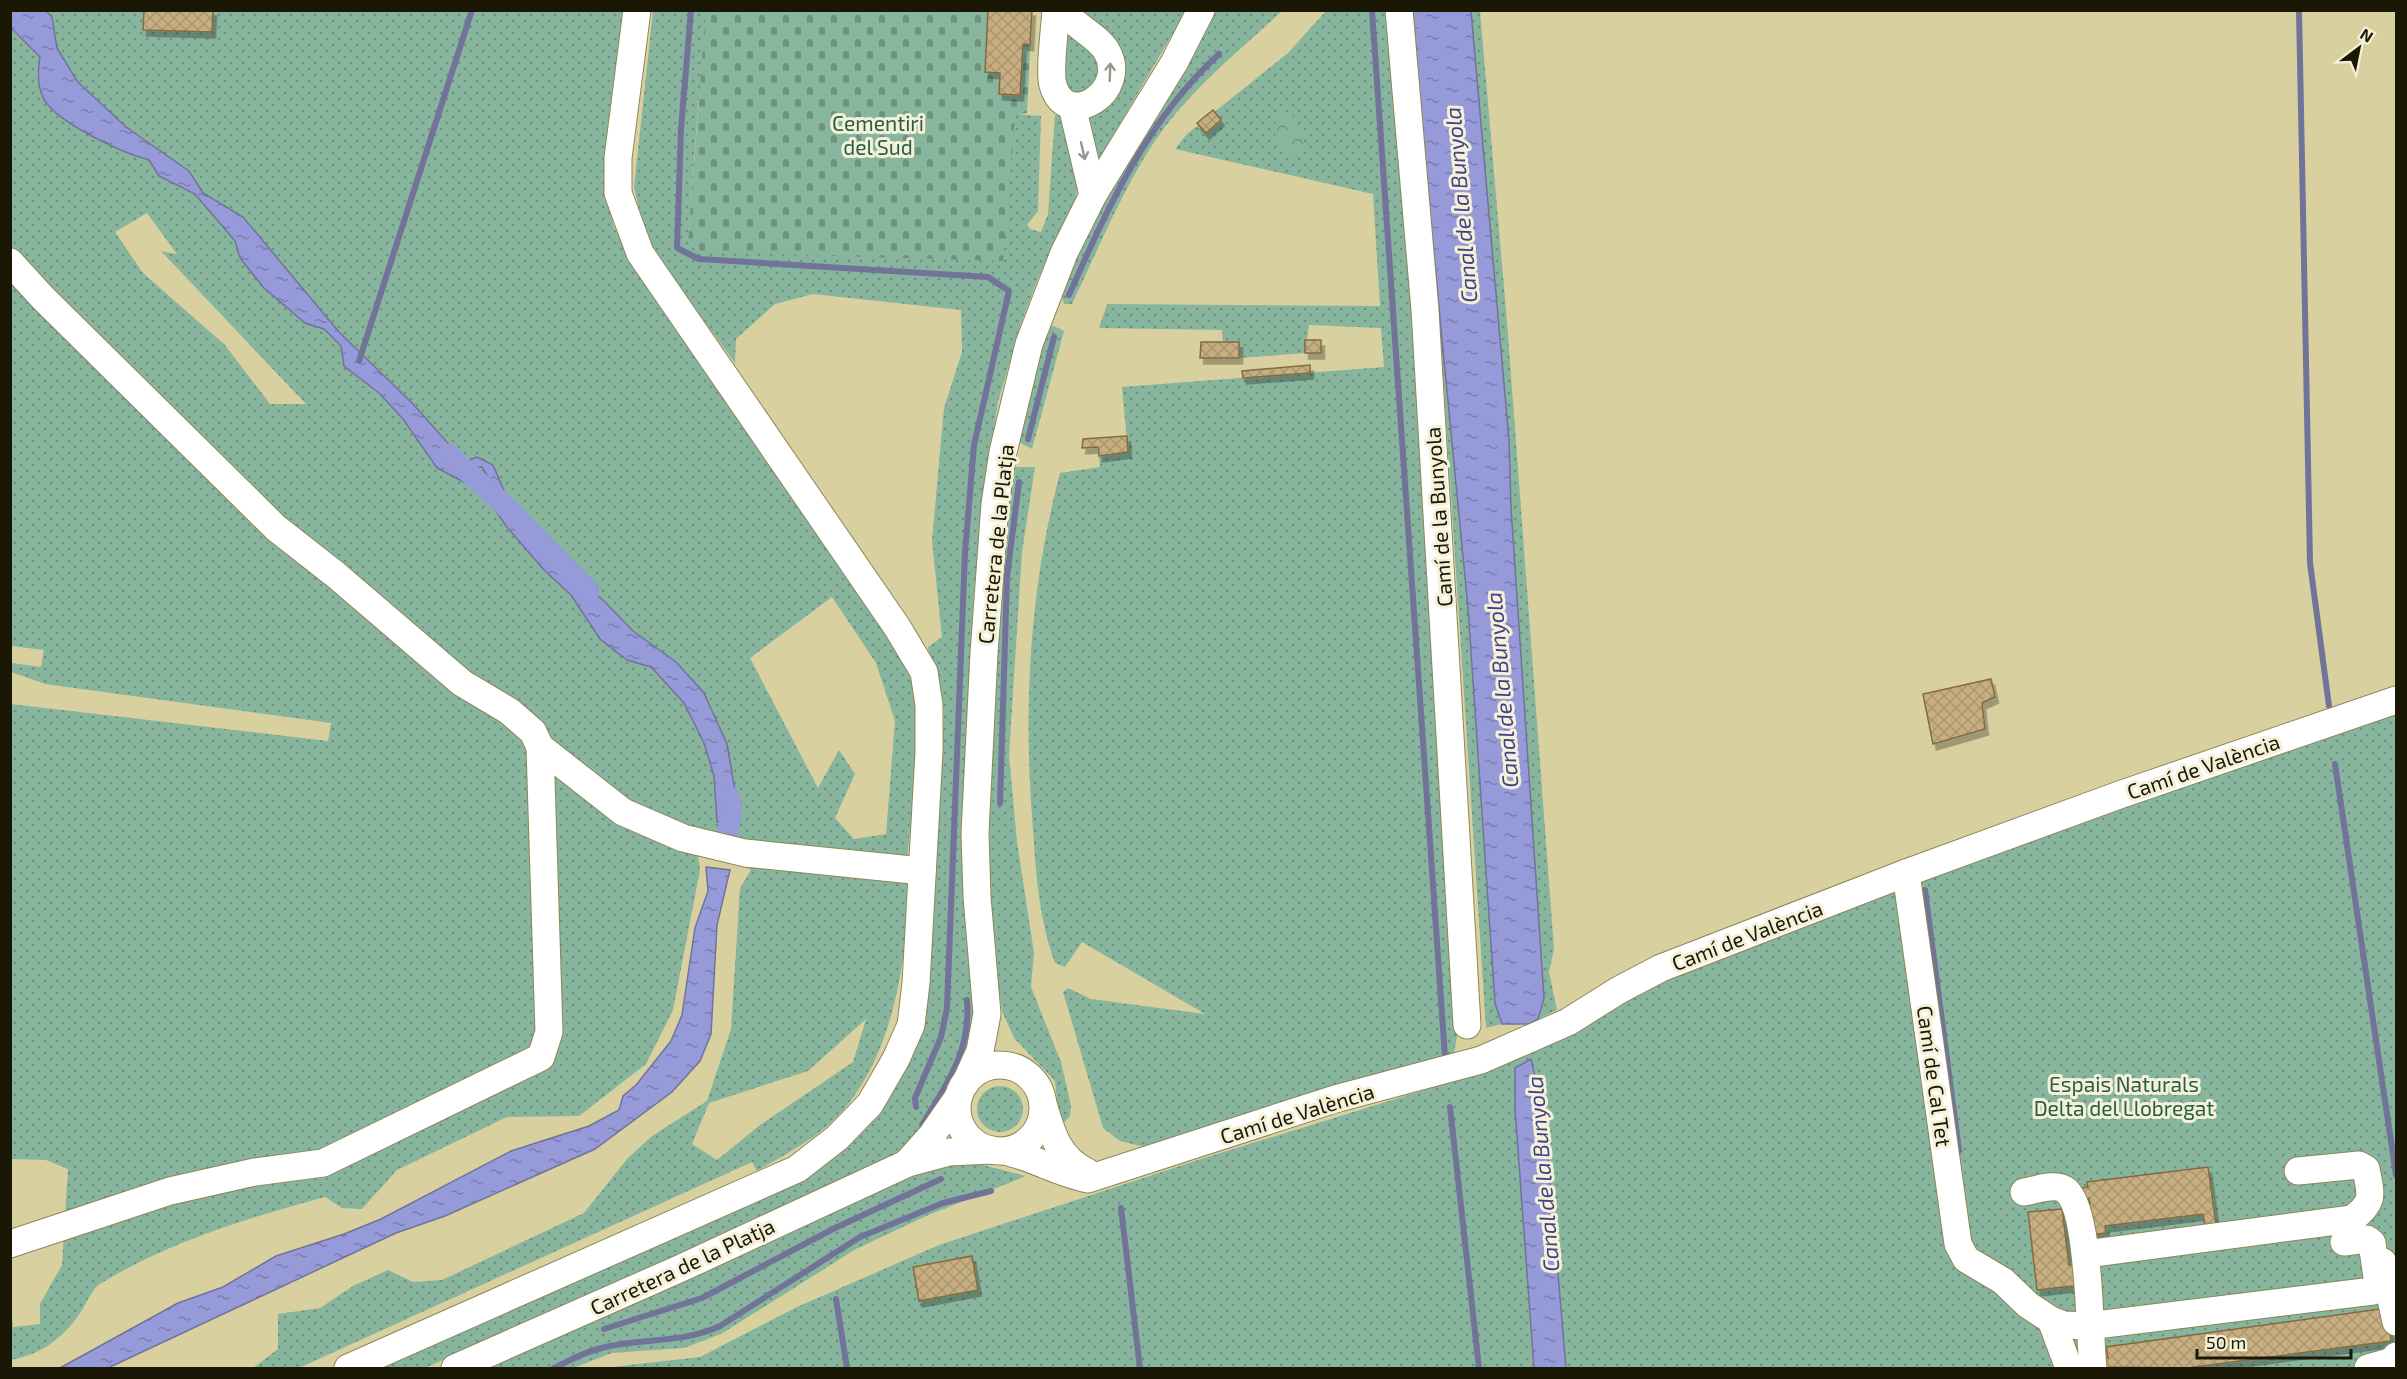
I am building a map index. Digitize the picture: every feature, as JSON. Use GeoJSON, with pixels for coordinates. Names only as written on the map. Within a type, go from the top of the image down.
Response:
{"type":"FeatureCollection","features":[{"type":"Feature","properties":{"kind":"street"},"geometry":{"type":"LineString","coordinates":[[348,1368],[797,1169],[837,1138],[870,1104],[896,1059],[911,1025],[929,752],[929,705],[924,672],[897,627],[640,253],[618,193],[618,158],[637,10]]}},
{"type":"Feature","properties":{"kind":"street"},"geometry":{"type":"LineString","coordinates":[[1056,10],[1052,84],[1062,101],[1072,106],[1084,106],[1107,89],[1112,75],[1110,62],[1106,49],[1070,21],[1061,10]]}},
{"type":"Feature","properties":{"kind":"street","name":"Carretera de la Platja"},"geometry":{"type":"LineString","coordinates":[[908,1163],[932,1136],[962,1090],[980,1051],[987,1014],[977,897],[975,833],[984,653],[995,504],[1003,452],[1029,344],[1064,253],[1094,195],[1174,63],[1201,10]]}},
{"type":"Feature","properties":{"kind":"street","name":"Camí de la Bunyola"},"geometry":{"type":"LineString","coordinates":[[1399,10],[1425,310],[1467,1025]]}},
{"type":"Feature","properties":{"kind":"street"},"geometry":{"type":"LineString","coordinates":[[1072,106],[1094,195]]}},
{"type":"Feature","properties":{"kind":"street"},"geometry":{"type":"LineString","coordinates":[[10,262],[43,298],[276,528],[336,575],[462,683],[510,711],[533,732],[540,747],[549,1032],[541,1057],[322,1163],[255,1172],[170,1191],[10,1244]]}},
{"type":"Feature","properties":{"kind":"street","name":"Camí de València"},"geometry":{"type":"LineString","coordinates":[[998,1151],[1038,1161],[1068,1175],[1088,1179],[1335,1099],[1491,1056],[1559,1027],[1618,990],[1661,968],[1906,873],[2122,794],[2397,700]]}},
{"type":"Feature","properties":{"kind":"street"},"geometry":{"type":"LineString","coordinates":[[540,747],[623,812],[683,838],[745,853],[922,871]]}},
{"type":"Feature","properties":{"kind":"street","name":"Camí de Cal Tet"},"geometry":{"type":"LineString","coordinates":[[1906,873],[1958,1244],[1966,1259],[1983,1268],[2051,1320]]}},
{"type":"Feature","properties":{"kind":"street","name":"Carretera de la Platja"},"geometry":{"type":"LineString","coordinates":[[987,1014],[1006,1048],[1036,1089]]}},
{"type":"Feature","properties":{"kind":"street"},"geometry":{"type":"LineString","coordinates":[[1036,1089],[1043,1113],[1034,1134],[1015,1149],[998,1151],[981,1147],[963,1131],[957,1108],[962,1090],[978,1072],[996,1066],[1020,1071],[1036,1089],[1051,1132],[1062,1155],[1087,1173],[1102,1175]]}},
{"type":"Feature","properties":{"kind":"street","name":"Carretera de la Platja"},"geometry":{"type":"LineString","coordinates":[[455,1368],[679,1269],[908,1163],[949,1152],[998,1151]]}},
{"type":"Feature","properties":{"kind":"street"},"geometry":{"type":"LineString","coordinates":[[2298,1171],[2360,1165],[2366,1170],[2371,1195],[2368,1208],[2376,1229],[2397,1322]]}},
{"type":"Feature","properties":{"kind":"street"},"geometry":{"type":"LineString","coordinates":[[2024,1192],[2057,1186],[2073,1199],[2086,1254],[2090,1294],[2088,1326],[2093,1368]]}},
{"type":"Feature","properties":{"kind":"street"},"geometry":{"type":"LineString","coordinates":[[2086,1254],[2352,1219],[2368,1208]]}},
{"type":"Feature","properties":{"kind":"street"},"geometry":{"type":"LineString","coordinates":[[2051,1320],[2064,1325],[2088,1326],[2373,1291],[2378,1284],[2372,1243],[2367,1239],[2344,1242]]}},
{"type":"Feature","properties":{"kind":"street"},"geometry":{"type":"LineString","coordinates":[[2051,1320],[2069,1368]]}},
{"type":"Feature","properties":{"kind":"street"},"geometry":{"type":"LineString","coordinates":[[2368,1368],[2393,1361],[2397,1356]]}},
{"type":"Feature","properties":{"kind":"green space"},"geometry":{"type":"Polygon","coordinates":[[[46,11],[144,11],[144,30],[212,32],[213,11],[627,11],[607,199],[614,227],[633,263],[905,664],[913,687],[919,730],[919,751],[908,852],[906,930],[902,965],[893,1009],[879,1051],[858,1090],[836,1118],[804,1143],[757,1171],[752,1162],[299,1368],[253,1368],[278,1349],[278,1314],[320,1308],[353,1286],[388,1270],[413,1282],[442,1280],[584,1213],[627,1159],[652,1136],[707,1101],[731,1029],[740,888],[751,870],[735,861],[698,855],[700,870],[673,1010],[646,1064],[579,1116],[507,1117],[397,1170],[362,1209],[342,1208],[325,1197],[267,1213],[152,1256],[97,1286],[75,1320],[52,1343],[43,1349],[11,1360],[11,1309],[13,1327],[40,1324],[40,1304],[62,1265],[68,1169],[46,1160],[11,1159],[11,704],[328,741],[331,723],[45,684],[11,672],[11,663],[41,667],[44,650],[11,646],[10,28],[40,57],[37,76],[132,155],[149,160],[159,176],[195,194],[235,241],[240,258],[305,323],[324,329],[341,346],[344,366],[378,393],[472,486],[468,476],[472,468],[482,467],[495,487],[484,493],[506,526],[544,570],[571,595],[600,639],[627,660],[651,667],[684,703],[704,743],[714,776],[717,821],[730,822],[704,693],[676,662],[633,631],[604,601],[542,548],[508,500],[493,465],[467,461],[455,451],[413,404],[339,332],[243,217],[203,193],[189,171],[126,127],[77,81],[57,48],[52,17],[46,11]],[[147,213],[115,232],[143,273],[225,345],[270,404],[306,404],[161,251],[177,254],[147,213]],[[832,597],[750,658],[818,788],[839,750],[855,774],[835,818],[854,839],[886,834],[895,721],[876,663],[832,597]],[[866,1019],[808,1071],[709,1103],[692,1144],[717,1160],[760,1125],[853,1062],[866,1019]]]}},
{"type":"Feature","properties":{"kind":"green space"},"geometry":{"type":"Polygon","coordinates":[[[653,11],[719,11],[699,96],[688,241],[702,252],[1015,114],[1041,116],[1038,211],[1027,225],[1030,229],[1041,232],[1048,214],[1055,115],[1064,114],[1077,185],[1076,200],[1039,276],[1021,323],[998,402],[986,479],[974,590],[965,765],[964,894],[976,1032],[971,1054],[911,1142],[877,1165],[425,1368],[382,1368],[705,1224],[815,1170],[855,1140],[877,1114],[935,868],[944,712],[928,647],[942,637],[932,541],[944,408],[962,352],[961,310],[813,294],[775,304],[736,339],[735,363],[658,258],[642,222],[634,187],[653,11]]]}},
{"type":"Feature","properties":{"kind":"green space","name":"Cementiri del Sud"},"geometry":{"type":"Polygon","coordinates":[[[706,11],[1032,11],[1027,113],[1015,115],[1003,261],[702,252],[688,241],[706,11]]]}},
{"type":"Feature","properties":{"kind":"green space"},"geometry":{"type":"Polygon","coordinates":[[[1072,11],[1186,11],[1096,164],[1084,115],[1115,93],[1124,80],[1126,68],[1115,46],[1105,35],[1072,11]]]}},
{"type":"Feature","properties":{"kind":"green space"},"geometry":{"type":"Polygon","coordinates":[[[1216,11],[1282,11],[1208,79],[1168,123],[1140,164],[1072,304],[1064,304],[1061,293],[1110,188],[1216,11]]]}},
{"type":"Feature","properties":{"kind":"green space"},"geometry":{"type":"Polygon","coordinates":[[[1326,11],[1387,11],[1423,430],[1457,1036],[1453,1059],[1145,1147],[1120,1141],[1103,1128],[1063,992],[1068,988],[1091,999],[1205,1014],[1082,942],[1065,967],[1055,963],[1045,930],[1039,897],[1030,784],[1031,650],[1041,561],[1060,473],[1100,467],[1099,456],[1128,452],[1122,387],[1384,367],[1381,328],[1309,325],[1305,353],[1239,358],[1239,342],[1223,342],[1222,330],[1099,328],[1107,304],[1380,306],[1373,194],[1175,149],[1187,134],[1288,53],[1326,11]]]}},
{"type":"Feature","properties":{"kind":"green space"},"geometry":{"type":"Polygon","coordinates":[[[1411,11],[1431,11],[1505,1006],[1502,1024],[1486,1028],[1440,329],[1411,11]]]}},
{"type":"Feature","properties":{"kind":"green space"},"geometry":{"type":"Polygon","coordinates":[[[1467,11],[1480,11],[1507,322],[1554,949],[1549,972],[1557,1010],[1538,1019],[1467,11]]]}},
{"type":"Feature","properties":{"kind":"green space"},"geometry":{"type":"Polygon","coordinates":[[[1064,26],[1093,49],[1103,79],[1077,96],[1064,84],[1064,26]]]}},
{"type":"Feature","properties":{"kind":"green space"},"geometry":{"type":"Polygon","coordinates":[[[1279,113],[1291,113],[1302,131],[1305,146],[1296,157],[1280,149],[1274,129],[1279,113]]]}},
{"type":"Feature","properties":{"kind":"green space"},"geometry":{"type":"Polygon","coordinates":[[[1054,326],[1064,331],[1032,449],[1015,440],[1047,327],[1054,326]]]}},
{"type":"Feature","properties":{"kind":"green space"},"geometry":{"type":"Polygon","coordinates":[[[1035,467],[1022,552],[1009,755],[1017,842],[1034,953],[1031,987],[1061,1062],[1071,1106],[1070,1116],[1060,1127],[1055,1081],[1014,1038],[1002,1011],[995,963],[990,880],[994,672],[1010,469],[1035,467]]]}},
{"type":"Feature","properties":{"kind":"green space","name":"Espais Naturals Delta del Llobregat"},"geometry":{"type":"Polygon","coordinates":[[[2396,708],[2396,1368],[603,1368],[700,1357],[797,1307],[939,1245],[1201,1159],[1457,1080],[1585,1021],[1663,975],[2396,708]]]}},
{"type":"Feature","properties":{"kind":"green space"},"geometry":{"type":"Polygon","coordinates":[[[1000,1086],[1009,1087],[1016,1093],[1022,1100],[1022,1118],[1016,1125],[1009,1131],[1000,1132],[991,1131],[984,1125],[978,1118],[977,1109],[978,1100],[984,1093],[991,1087],[1000,1086]]]}},
{"type":"Feature","properties":{"kind":"green space"},"geometry":{"type":"Polygon","coordinates":[[[968,1161],[1026,1176],[926,1216],[856,1249],[721,1334],[684,1348],[612,1353],[573,1368],[486,1368],[855,1203],[901,1179],[968,1161]]]}},
{"type":"Feature","properties":{"kind":"water"},"geometry":{"type":"Polygon","coordinates":[[[10,11],[46,11],[52,17],[57,48],[77,81],[126,127],[189,171],[203,193],[243,217],[339,332],[413,404],[455,451],[467,461],[477,457],[493,465],[508,500],[542,548],[604,601],[633,631],[676,662],[704,693],[727,744],[740,819],[717,822],[714,776],[704,743],[684,703],[651,667],[627,660],[600,639],[571,595],[544,570],[506,526],[484,493],[494,487],[482,467],[472,468],[468,476],[473,487],[437,468],[403,419],[379,393],[344,366],[341,346],[324,329],[305,323],[264,288],[240,258],[235,241],[195,194],[159,176],[149,160],[89,135],[48,105],[39,85],[40,57],[11,28],[10,11]]]}},
{"type":"Feature","properties":{"kind":"water","name":"Canal de la Bunyola"},"geometry":{"type":"Polygon","coordinates":[[[1413,11],[1471,11],[1509,440],[1511,508],[1544,998],[1538,1019],[1529,1024],[1502,1024],[1495,1003],[1468,608],[1423,142],[1413,11]]]}},
{"type":"Feature","properties":{"kind":"water"},"geometry":{"type":"Polygon","coordinates":[[[706,867],[730,870],[717,925],[711,1034],[700,1061],[672,1092],[595,1149],[445,1216],[396,1233],[108,1368],[60,1368],[178,1303],[223,1287],[276,1256],[344,1234],[381,1219],[511,1151],[589,1126],[619,1110],[623,1096],[636,1085],[671,1041],[682,1015],[695,928],[708,891],[706,867]]]}},
{"type":"Feature","properties":{"kind":"water","name":"Canal de la Bunyola"},"geometry":{"type":"Polygon","coordinates":[[[1531,1059],[1545,1121],[1566,1368],[1534,1368],[1515,1109],[1515,1068],[1531,1059]]]}},
{"type":"Feature","properties":{"kind":"building"},"geometry":{"type":"Polygon","coordinates":[[[144,10],[213,10],[212,32],[143,30],[144,10]]]}},
{"type":"Feature","properties":{"kind":"building"},"geometry":{"type":"Polygon","coordinates":[[[988,10],[1032,10],[1030,45],[1023,44],[1020,95],[999,94],[1000,73],[985,72],[988,10]]]}},
{"type":"Feature","properties":{"kind":"building"},"geometry":{"type":"Polygon","coordinates":[[[1213,110],[1221,120],[1206,133],[1197,123],[1213,110]]]}},
{"type":"Feature","properties":{"kind":"building"},"geometry":{"type":"Polygon","coordinates":[[[1305,340],[1321,340],[1321,353],[1305,353],[1305,340]]]}},
{"type":"Feature","properties":{"kind":"building"},"geometry":{"type":"Polygon","coordinates":[[[1201,342],[1239,342],[1239,358],[1200,358],[1201,342]]]}},
{"type":"Feature","properties":{"kind":"building"},"geometry":{"type":"Polygon","coordinates":[[[1310,365],[1310,373],[1243,378],[1242,371],[1310,365]]]}},
{"type":"Feature","properties":{"kind":"building"},"geometry":{"type":"Polygon","coordinates":[[[1127,436],[1128,452],[1099,456],[1098,447],[1082,448],[1083,439],[1127,436]]]}},
{"type":"Feature","properties":{"kind":"building"},"geometry":{"type":"Polygon","coordinates":[[[1991,679],[1995,697],[1982,703],[1985,729],[1933,744],[1923,694],[1991,679]]]}},
{"type":"Feature","properties":{"kind":"building"},"geometry":{"type":"Polygon","coordinates":[[[2208,1167],[2216,1225],[2205,1226],[2203,1214],[2105,1226],[2106,1233],[2092,1235],[2084,1205],[2090,1204],[2089,1198],[2083,1199],[2081,1188],[2088,1187],[2087,1182],[2208,1167]]]}},
{"type":"Feature","properties":{"kind":"building"},"geometry":{"type":"Polygon","coordinates":[[[2062,1209],[2069,1265],[2079,1263],[2081,1285],[2037,1290],[2028,1212],[2062,1209]]]}},
{"type":"Feature","properties":{"kind":"building"},"geometry":{"type":"Polygon","coordinates":[[[972,1256],[978,1290],[919,1301],[913,1267],[972,1256]]]}},
{"type":"Feature","properties":{"kind":"building"},"geometry":{"type":"Polygon","coordinates":[[[2387,1308],[2391,1341],[2187,1368],[2104,1367],[2103,1359],[2108,1358],[2106,1347],[2387,1308]]]}},
{"type":"Feature","properties":{"kind":"waterway"},"geometry":{"type":"LineString","coordinates":[[359,361],[472,10]]}},
{"type":"Feature","properties":{"kind":"waterway"},"geometry":{"type":"LineString","coordinates":[[691,10],[681,129],[677,248],[699,259],[988,277],[1009,291],[974,445],[965,552],[947,1008],[941,1037],[915,1098],[916,1107]]}},
{"type":"Feature","properties":{"kind":"waterway"},"geometry":{"type":"LineString","coordinates":[[1372,10],[1445,1057]]}},
{"type":"Feature","properties":{"kind":"waterway"},"geometry":{"type":"LineString","coordinates":[[2299,10],[2310,563],[2329,706]]}},
{"type":"Feature","properties":{"kind":"waterway"},"geometry":{"type":"LineString","coordinates":[[1069,295],[1115,197],[1150,136],[1193,80],[1219,54]]}},
{"type":"Feature","properties":{"kind":"waterway"},"geometry":{"type":"LineString","coordinates":[[1028,439],[1054,337]]}},
{"type":"Feature","properties":{"kind":"waterway"},"geometry":{"type":"LineString","coordinates":[[448,454],[500,501],[589,591]]}},
{"type":"Feature","properties":{"kind":"waterway"},"geometry":{"type":"LineString","coordinates":[[1000,803],[1007,577],[1019,482]]}},
{"type":"Feature","properties":{"kind":"waterway"},"geometry":{"type":"LineString","coordinates":[[2335,764],[2396,1175]]}},
{"type":"Feature","properties":{"kind":"waterway"},"geometry":{"type":"LineString","coordinates":[[728,796],[732,806],[728,831]]}},
{"type":"Feature","properties":{"kind":"waterway"},"geometry":{"type":"LineString","coordinates":[[1925,890],[1959,1151]]}},
{"type":"Feature","properties":{"kind":"waterway"},"geometry":{"type":"LineString","coordinates":[[922,1125],[956,1066],[965,1035],[967,1000]]}},
{"type":"Feature","properties":{"kind":"waterway"},"geometry":{"type":"LineString","coordinates":[[1450,1107],[1479,1368]]}},
{"type":"Feature","properties":{"kind":"waterway"},"geometry":{"type":"LineString","coordinates":[[604,1329],[702,1298],[835,1228],[941,1179]]}},
{"type":"Feature","properties":{"kind":"waterway"},"geometry":{"type":"LineString","coordinates":[[554,1368],[602,1348],[679,1338],[720,1326],[860,1237],[943,1203],[991,1191]]}},
{"type":"Feature","properties":{"kind":"waterway"},"geometry":{"type":"LineString","coordinates":[[1121,1208],[1140,1368]]}},
{"type":"Feature","properties":{"kind":"waterway"},"geometry":{"type":"LineString","coordinates":[[836,1299],[847,1368]]}}]}
